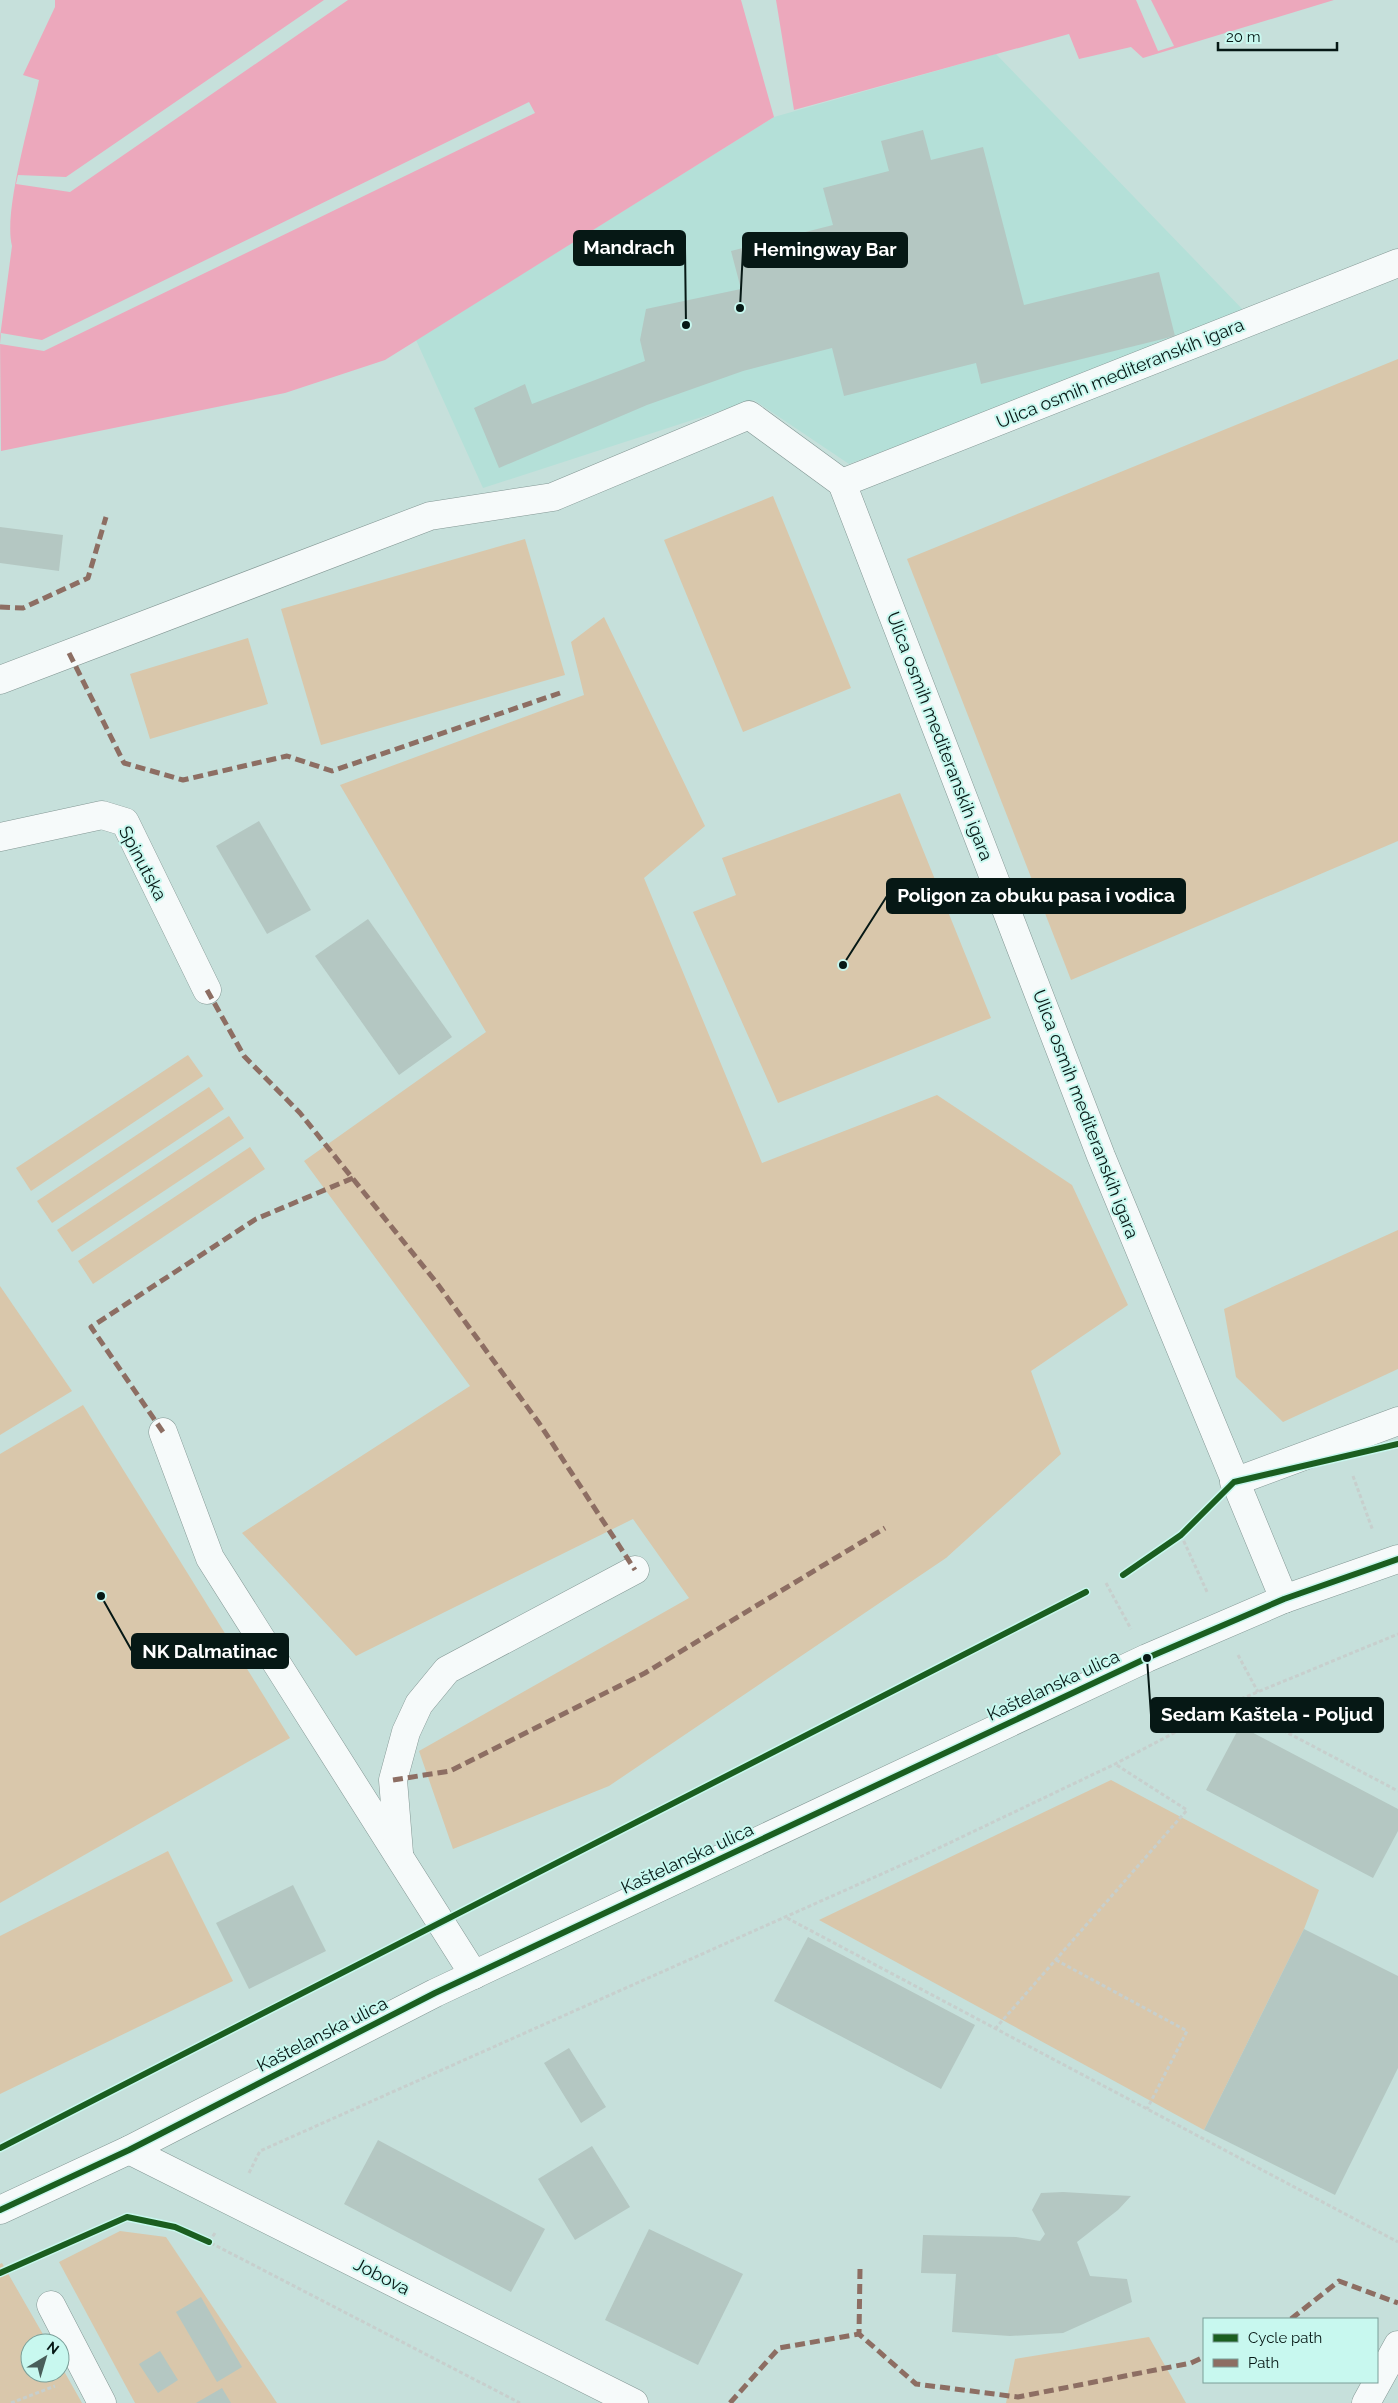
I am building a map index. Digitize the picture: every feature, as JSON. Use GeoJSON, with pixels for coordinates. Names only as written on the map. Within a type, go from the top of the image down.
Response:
{"type":"FeatureCollection","features":[{"type":"Feature","properties":{"kind":"street","name":"Ulica osmih mediteranskih igara"},"geometry":{"type":"LineString","coordinates":[[1284,1599],[1234,1482],[1101,1156],[842,483],[1398,263]]}},
{"type":"Feature","properties":{"kind":"street"},"geometry":{"type":"LineString","coordinates":[[0,680],[430,516],[553,497],[749,415],[842,483]]}},
{"type":"Feature","properties":{"kind":"street","name":"Spinutska"},"geometry":{"type":"LineString","coordinates":[[0,837],[102,815],[125,822],[207,990]]}},
{"type":"Feature","properties":{"kind":"street"},"geometry":{"type":"LineString","coordinates":[[1234,1482],[1398,1420]]}},
{"type":"Feature","properties":{"kind":"street"},"geometry":{"type":"LineString","coordinates":[[163,1432],[210,1558],[474,1975]]}},
{"type":"Feature","properties":{"kind":"street","name":"Kaštelanska ulica"},"geometry":{"type":"LineString","coordinates":[[0,2210],[129,2150],[474,1975],[1147,1658],[1284,1599],[1392,1561]]}},
{"type":"Feature","properties":{"kind":"street"},"geometry":{"type":"LineString","coordinates":[[399,1857],[393,1780],[406,1732],[419,1704],[447,1670],[635,1570]]}},
{"type":"Feature","properties":{"kind":"street","name":"Jobova"},"geometry":{"type":"LineString","coordinates":[[129,2150],[634,2403]]}},
{"type":"Feature","properties":{"kind":"street"},"geometry":{"type":"LineString","coordinates":[[51,2306],[102,2403]]}},
{"type":"Feature","properties":{"kind":"street"},"geometry":{"type":"LineString","coordinates":[[1378,2381],[1398,2345]]}},
{"type":"Feature","properties":{"kind":"street"},"geometry":{"type":"LineString","coordinates":[[1366,2403],[1377,2383]]}},
{"type":"Feature","properties":{"kind":"path"},"geometry":{"type":"LineString","coordinates":[[1352,1474],[1392,1561]]}},
{"type":"Feature","properties":{"kind":"path"},"geometry":{"type":"LineString","coordinates":[[1106,1583],[1147,1658]]}},
{"type":"Feature","properties":{"kind":"path"},"geometry":{"type":"LineString","coordinates":[[209,2242],[235,2202],[260,2151],[786,1918],[1115,1764],[1232,1704],[1398,1634]]}},
{"type":"Feature","properties":{"kind":"path"},"geometry":{"type":"LineString","coordinates":[[1232,1704],[1398,1791]]}},
{"type":"Feature","properties":{"kind":"path"},"geometry":{"type":"LineString","coordinates":[[995,2029],[1187,1810],[1115,1764]]}},
{"type":"Feature","properties":{"kind":"path"},"geometry":{"type":"LineString","coordinates":[[786,1918],[1398,2242]]}},
{"type":"Feature","properties":{"kind":"path"},"geometry":{"type":"LineString","coordinates":[[1056,1960],[1187,2031],[1147,2109]]}},
{"type":"Feature","properties":{"kind":"path"},"geometry":{"type":"LineString","coordinates":[[201,2238],[520,2403]]}},
{"type":"Feature","properties":{"kind":"path"},"geometry":{"type":"LineString","coordinates":[[11,2403],[86,2375]]}},
{"type":"Feature","properties":{"kind":"shaded area"},"geometry":{"type":"Polygon","coordinates":[[[55,0],[741,0],[774,117],[385,360],[285,393],[1,451],[0,337],[12,246],[10,231],[11,211],[19,164],[39,80],[23,75],[55,7],[55,0]]]}},
{"type":"Feature","properties":{"kind":"shaded area"},"geometry":{"type":"Polygon","coordinates":[[[776,0],[1334,0],[1143,58],[1131,47],[1079,59],[1069,34],[794,110],[776,0]]]}},
{"type":"Feature","properties":{"kind":"shaded area"},"geometry":{"type":"Polygon","coordinates":[[[996,54],[1247,314],[849,464],[754,400],[483,488],[416,340],[774,117],[996,54]]]}},
{"type":"Feature","properties":{"kind":"shaded area"},"geometry":{"type":"Polygon","coordinates":[[[1398,359],[1398,841],[1071,980],[907,559],[1398,359]]]}},
{"type":"Feature","properties":{"kind":"shaded area"},"geometry":{"type":"Polygon","coordinates":[[[773,496],[851,688],[743,732],[664,540],[773,496]]]}},
{"type":"Feature","properties":{"kind":"shaded area"},"geometry":{"type":"Polygon","coordinates":[[[525,539],[565,675],[321,745],[281,609],[525,539]]]}},
{"type":"Feature","properties":{"kind":"shaded area"},"geometry":{"type":"Polygon","coordinates":[[[604,617],[705,826],[644,878],[762,1163],[937,1095],[1072,1185],[1128,1305],[1031,1371],[1061,1454],[946,1558],[609,1786],[453,1849],[419,1751],[689,1598],[633,1519],[356,1656],[242,1533],[470,1386],[304,1161],[486,1032],[340,785],[584,695],[571,642],[604,617]]]}},
{"type":"Feature","properties":{"kind":"shaded area"},"geometry":{"type":"Polygon","coordinates":[[[248,638],[268,704],[150,739],[130,674],[248,638]]]}},
{"type":"Feature","properties":{"kind":"shaded area"},"geometry":{"type":"Polygon","coordinates":[[[900,793],[991,1018],[778,1103],[693,912],[736,895],[722,858],[900,793]]]}},
{"type":"Feature","properties":{"kind":"shaded area"},"geometry":{"type":"Polygon","coordinates":[[[188,1055],[203,1076],[31,1191],[16,1168],[188,1055]]]}},
{"type":"Feature","properties":{"kind":"shaded area"},"geometry":{"type":"Polygon","coordinates":[[[209,1087],[224,1109],[52,1223],[37,1201],[209,1087]]]}},
{"type":"Feature","properties":{"kind":"shaded area"},"geometry":{"type":"Polygon","coordinates":[[[229,1116],[244,1138],[72,1252],[57,1230],[229,1116]]]}},
{"type":"Feature","properties":{"kind":"shaded area"},"geometry":{"type":"Polygon","coordinates":[[[250,1147],[265,1169],[93,1284],[78,1261],[250,1147]]]}},
{"type":"Feature","properties":{"kind":"shaded area"},"geometry":{"type":"Polygon","coordinates":[[[1398,1230],[1398,1369],[1283,1422],[1236,1377],[1224,1309],[1398,1230]]]}},
{"type":"Feature","properties":{"kind":"shaded area"},"geometry":{"type":"Polygon","coordinates":[[[0,1286],[72,1391],[0,1435],[0,1286]]]}},
{"type":"Feature","properties":{"kind":"shaded area"},"geometry":{"type":"Polygon","coordinates":[[[83,1405],[290,1738],[0,1903],[0,1454],[83,1405]]]}},
{"type":"Feature","properties":{"kind":"shaded area"},"geometry":{"type":"Polygon","coordinates":[[[1111,1780],[1319,1890],[1304,1929],[1204,2130],[819,1920],[1111,1780]]]}},
{"type":"Feature","properties":{"kind":"shaded area"},"geometry":{"type":"Polygon","coordinates":[[[168,1851],[233,1981],[0,2094],[0,1936],[168,1851]]]}},
{"type":"Feature","properties":{"kind":"shaded area"},"geometry":{"type":"Polygon","coordinates":[[[120,2231],[166,2237],[277,2403],[135,2403],[59,2262],[120,2231]]]}},
{"type":"Feature","properties":{"kind":"shaded area"},"geometry":{"type":"Polygon","coordinates":[[[2,2263],[42,2333],[20,2333],[20,2383],[70,2382],[82,2403],[0,2403],[0,2264],[2,2263]]]}},
{"type":"Feature","properties":{"kind":"shaded area"},"geometry":{"type":"Polygon","coordinates":[[[1149,2337],[1186,2403],[1006,2403],[1015,2359],[1149,2337]]]}},
{"type":"Feature","properties":{"kind":"pier"},"geometry":{"type":"Polygon","coordinates":[[[324,0],[348,0],[70,192],[16,184],[18,175],[66,177],[324,0]]]}},
{"type":"Feature","properties":{"kind":"pier"},"geometry":{"type":"Polygon","coordinates":[[[1136,0],[1151,0],[1174,46],[1158,51],[1136,0]]]}},
{"type":"Feature","properties":{"kind":"pier"},"geometry":{"type":"Polygon","coordinates":[[[529,102],[535,113],[44,351],[0,344],[1,333],[42,340],[529,102]]]}},
{"type":"Feature","properties":{"kind":"building"},"geometry":{"type":"Polygon","coordinates":[[[923,130],[931,160],[983,147],[1024,305],[1159,272],[1175,336],[981,384],[976,363],[844,396],[832,348],[743,371],[647,405],[499,468],[474,408],[525,384],[532,404],[645,361],[640,340],[646,309],[741,289],[731,251],[833,225],[823,188],[889,171],[881,141],[923,130]]]}},
{"type":"Feature","properties":{"kind":"building"},"geometry":{"type":"Polygon","coordinates":[[[0,527],[63,535],[59,571],[0,563],[0,527]]]}},
{"type":"Feature","properties":{"kind":"building"},"geometry":{"type":"Polygon","coordinates":[[[259,821],[311,910],[267,934],[216,846],[259,821]]]}},
{"type":"Feature","properties":{"kind":"building"},"geometry":{"type":"Polygon","coordinates":[[[368,919],[452,1037],[399,1075],[315,956],[368,919]]]}},
{"type":"Feature","properties":{"kind":"building"},"geometry":{"type":"Polygon","coordinates":[[[1240,1726],[1398,1809],[1398,1831],[1373,1878],[1206,1790],[1240,1726]]]}},
{"type":"Feature","properties":{"kind":"building"},"geometry":{"type":"Polygon","coordinates":[[[293,1885],[326,1951],[249,1989],[216,1923],[293,1885]]]}},
{"type":"Feature","properties":{"kind":"building"},"geometry":{"type":"Polygon","coordinates":[[[1304,1929],[1398,1976],[1398,2068],[1335,2195],[1204,2130],[1304,1929]]]}},
{"type":"Feature","properties":{"kind":"building"},"geometry":{"type":"Polygon","coordinates":[[[808,1937],[975,2025],[941,2089],[774,2001],[808,1937]]]}},
{"type":"Feature","properties":{"kind":"building"},"geometry":{"type":"Polygon","coordinates":[[[569,2048],[606,2107],[581,2123],[544,2063],[569,2048]]]}},
{"type":"Feature","properties":{"kind":"building"},"geometry":{"type":"Polygon","coordinates":[[[378,2140],[545,2229],[511,2292],[344,2204],[378,2140]]]}},
{"type":"Feature","properties":{"kind":"building"},"geometry":{"type":"Polygon","coordinates":[[[592,2146],[630,2207],[575,2240],[538,2179],[592,2146]]]}},
{"type":"Feature","properties":{"kind":"building"},"geometry":{"type":"Polygon","coordinates":[[[1063,2192],[1131,2196],[1118,2210],[1077,2242],[1090,2276],[1127,2279],[1132,2302],[1063,2333],[1010,2336],[952,2332],[956,2274],[921,2273],[923,2235],[1016,2237],[1040,2241],[1045,2234],[1032,2210],[1041,2193],[1063,2192]]]}},
{"type":"Feature","properties":{"kind":"building"},"geometry":{"type":"Polygon","coordinates":[[[649,2229],[743,2274],[698,2365],[605,2320],[649,2229]]]}},
{"type":"Feature","properties":{"kind":"building"},"geometry":{"type":"Polygon","coordinates":[[[201,2297],[242,2367],[217,2382],[176,2312],[201,2297]]]}},
{"type":"Feature","properties":{"kind":"building"},"geometry":{"type":"Polygon","coordinates":[[[160,2351],[178,2380],[158,2393],[139,2364],[160,2351]]]}},
{"type":"Feature","properties":{"kind":"building"},"geometry":{"type":"Polygon","coordinates":[[[222,2388],[231,2403],[196,2403],[222,2388]]]}},
{"type":"Feature","properties":{"kind":"marked path"},"geometry":{"type":"LineString","coordinates":[[0,607],[23,608],[88,578],[106,517]]}},
{"type":"Feature","properties":{"kind":"marked path"},"geometry":{"type":"LineString","coordinates":[[69,653],[124,763],[183,780],[287,756],[332,771],[560,693]]}},
{"type":"Feature","properties":{"kind":"marked path"},"geometry":{"type":"LineString","coordinates":[[207,990],[244,1056],[300,1113],[436,1282],[539,1423],[635,1570]]}},
{"type":"Feature","properties":{"kind":"marked path"},"geometry":{"type":"LineString","coordinates":[[163,1432],[91,1327],[256,1219],[353,1178]]}},
{"type":"Feature","properties":{"kind":"marked path"},"geometry":{"type":"LineString","coordinates":[[393,1780],[450,1771],[645,1673],[885,1528]]}},
{"type":"Feature","properties":{"kind":"marked path"},"geometry":{"type":"LineString","coordinates":[[860,2269],[859,2334],[916,2384],[1018,2397],[1191,2363],[1203,2357]]}},
{"type":"Feature","properties":{"kind":"marked path"},"geometry":{"type":"LineString","coordinates":[[1292,2318],[1339,2281],[1398,2303]]}},
{"type":"Feature","properties":{"kind":"marked path"},"geometry":{"type":"LineString","coordinates":[[730,2403],[779,2348],[859,2334]]}},
{"type":"Feature","properties":{"kind":"cycle path"},"geometry":{"type":"LineString","coordinates":[[1123,1575],[1181,1535],[1234,1482],[1398,1444]]}},
{"type":"Feature","properties":{"kind":"cycle path"},"geometry":{"type":"LineString","coordinates":[[0,2210],[129,2150],[435,1993],[1147,1658],[1284,1599],[1398,1559]]}},
{"type":"Feature","properties":{"kind":"cycle path"},"geometry":{"type":"LineString","coordinates":[[0,2148],[1086,1592]]}},
{"type":"Feature","properties":{"kind":"cycle path"},"geometry":{"type":"LineString","coordinates":[[0,2273],[127,2217],[175,2227],[209,2242]]}},
{"type":"Feature","properties":{"kind":"place","name":"Hemingway Bar"},"geometry":{"type":"Point","coordinates":[740,308]}},
{"type":"Feature","properties":{"kind":"place","name":"Mandrach"},"geometry":{"type":"Point","coordinates":[686,325]}},
{"type":"Feature","properties":{"kind":"place","name":"Poligon za obuku pasa i vodica"},"geometry":{"type":"Point","coordinates":[843,965]}},
{"type":"Feature","properties":{"kind":"place","name":"NK Dalmatinac"},"geometry":{"type":"Point","coordinates":[101,1596]}},
{"type":"Feature","properties":{"kind":"place","name":"Sedam Kaštela - Poljud"},"geometry":{"type":"Point","coordinates":[1147,1658]}}]}
